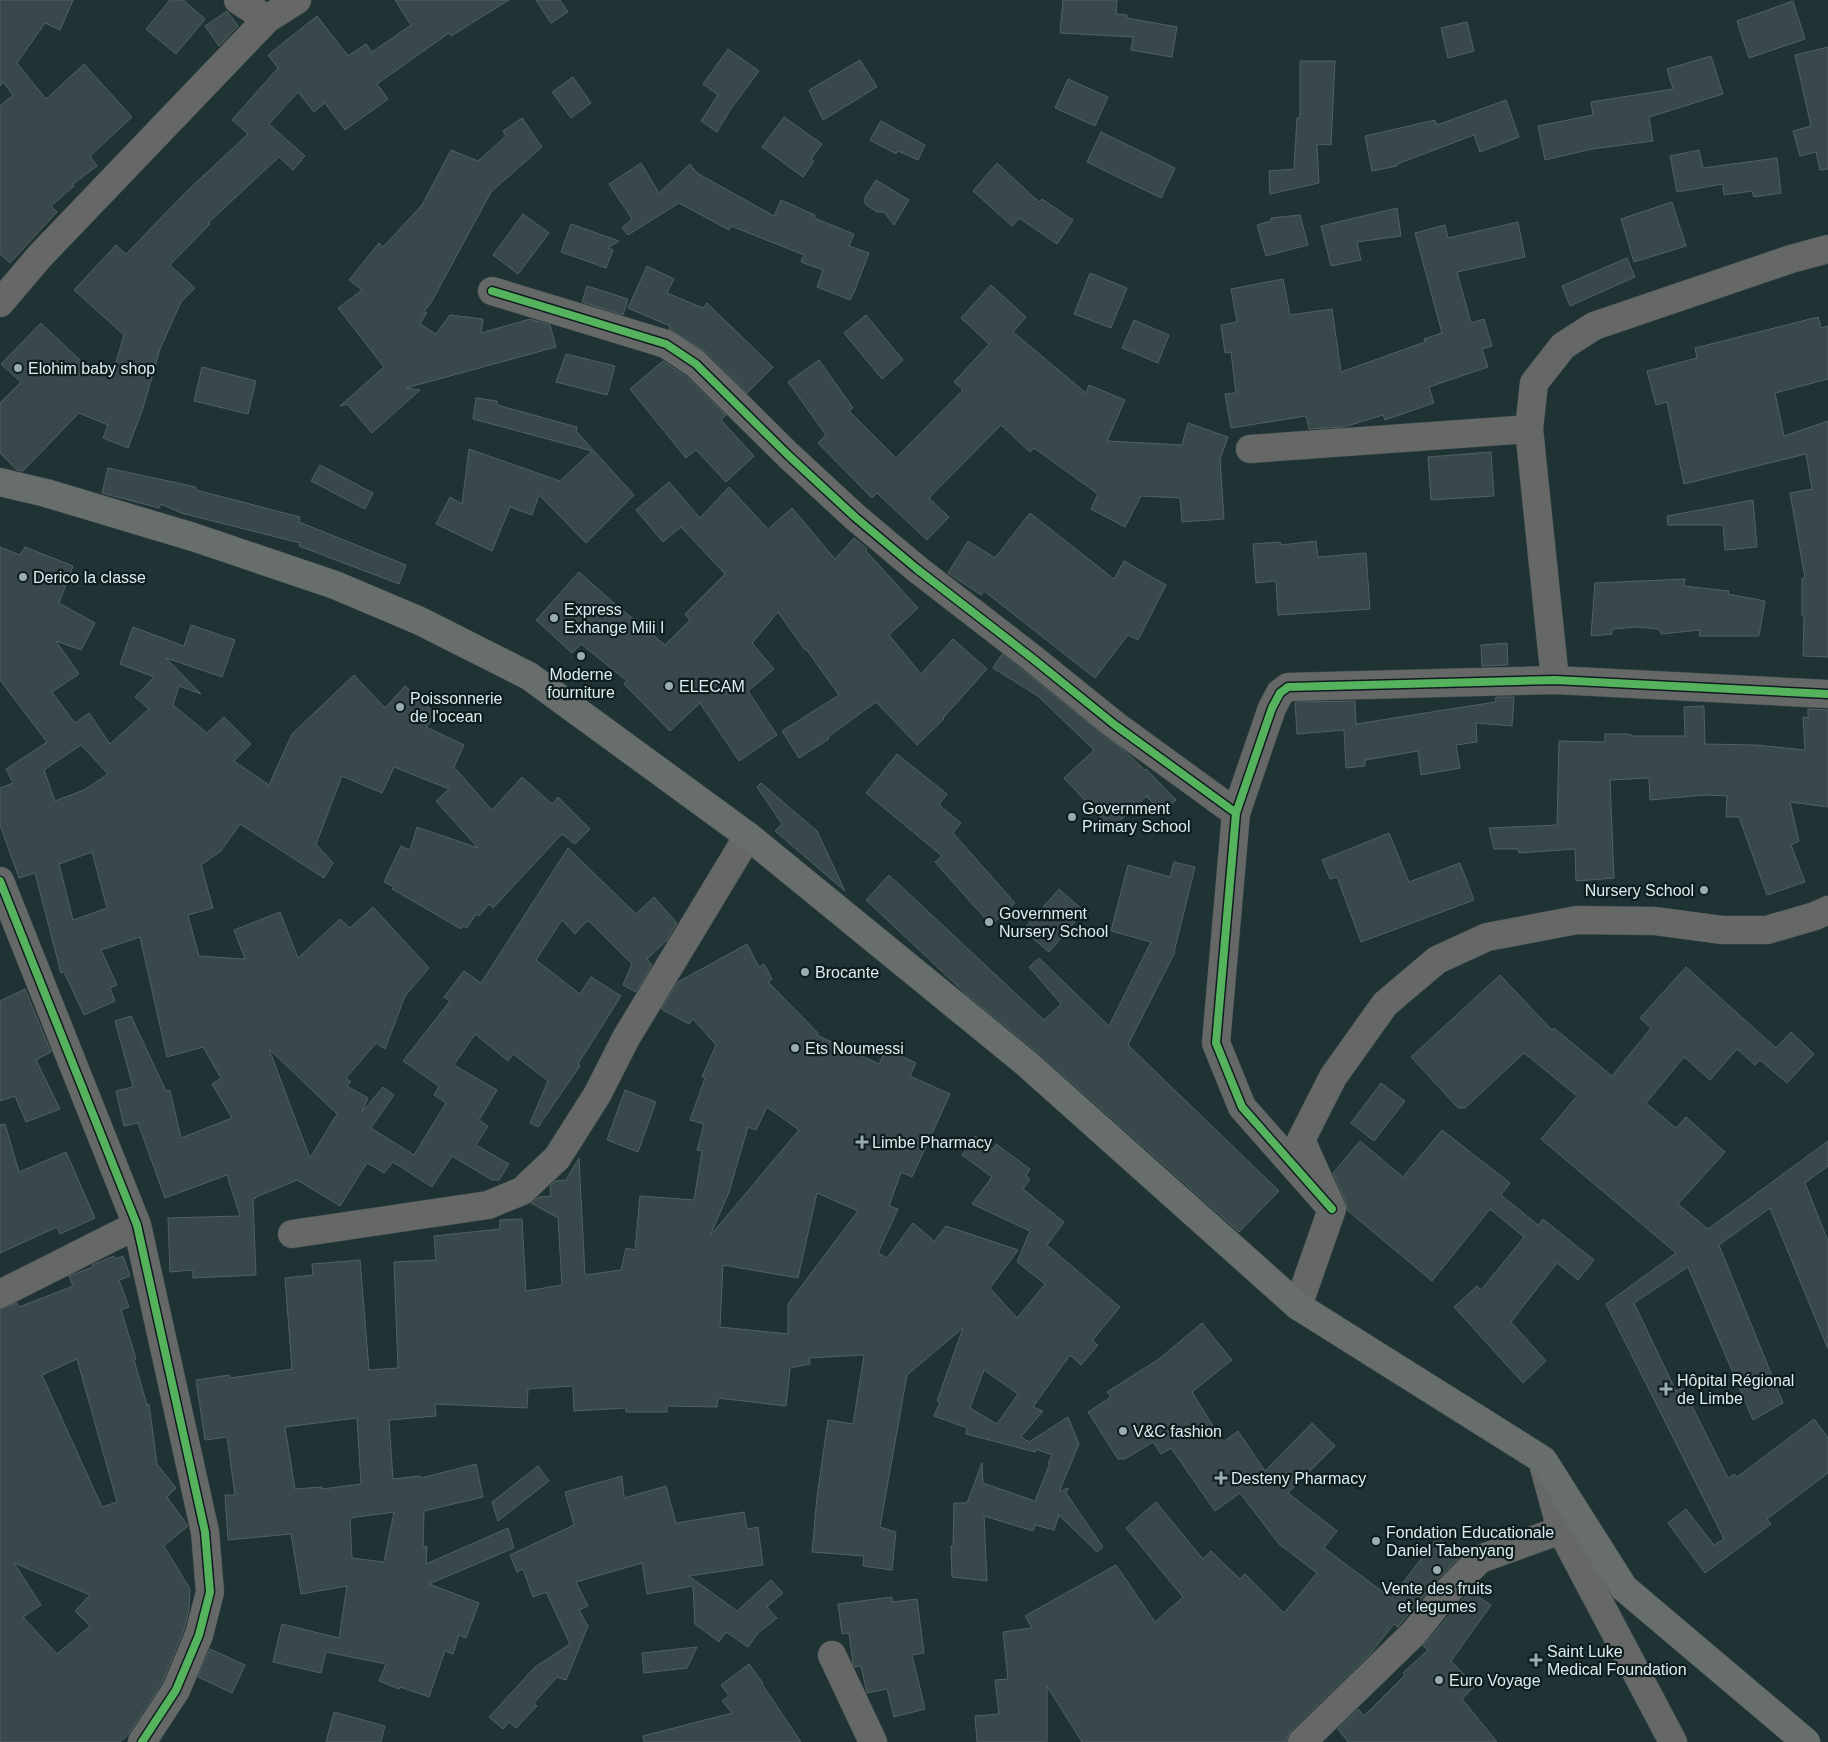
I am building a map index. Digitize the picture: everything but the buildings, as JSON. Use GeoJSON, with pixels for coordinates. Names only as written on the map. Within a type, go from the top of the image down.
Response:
{"type":"FeatureCollection","features":[{"type":"Feature","properties":{"kind":"highway"},"geometry":{"type":"LineString","coordinates":[[0,482],[46,493],[203,540],[335,585],[420,621],[529,676],[748,836],[1026,1063],[1298,1306],[1543,1460],[1624,1588],[1806,1742]]}},
{"type":"Feature","properties":{"kind":"street"},"geometry":{"type":"LineString","coordinates":[[238,0],[266,19]]}},
{"type":"Feature","properties":{"kind":"street"},"geometry":{"type":"LineString","coordinates":[[0,304],[40,256],[266,19],[297,0]]}},
{"type":"Feature","properties":{"kind":"street"},"geometry":{"type":"LineString","coordinates":[[1555,680],[1529,429],[1534,383],[1563,346],[1594,326],[1791,259],[1828,249]]}},
{"type":"Feature","properties":{"kind":"street"},"geometry":{"type":"LineString","coordinates":[[492,291],[666,344],[696,364],[788,455],[903,557],[1115,725],[1236,813]]}},
{"type":"Feature","properties":{"kind":"street"},"geometry":{"type":"LineString","coordinates":[[1250,448],[1529,429]]}},
{"type":"Feature","properties":{"kind":"street"},"geometry":{"type":"LineString","coordinates":[[1332,1208],[1242,1107],[1216,1043],[1236,813],[1272,708],[1280,693],[1288,687],[1555,680],[1828,694]]}},
{"type":"Feature","properties":{"kind":"street"},"geometry":{"type":"LineString","coordinates":[[292,1234],[488,1205],[522,1192],[557,1158],[587,1111],[630,1031],[748,836]]}},
{"type":"Feature","properties":{"kind":"street"},"geometry":{"type":"LineString","coordinates":[[0,881],[137,1225],[205,1532],[210,1592],[199,1636],[176,1690],[142,1742]]}},
{"type":"Feature","properties":{"kind":"street"},"geometry":{"type":"LineString","coordinates":[[1298,1306],[1332,1208],[1301,1140],[1333,1077],[1385,1004],[1437,960],[1487,936],[1578,920],[1655,921],[1722,930],[1767,930],[1828,910]]}},
{"type":"Feature","properties":{"kind":"street"},"geometry":{"type":"LineString","coordinates":[[0,1294],[137,1225]]}},
{"type":"Feature","properties":{"kind":"street"},"geometry":{"type":"LineString","coordinates":[[1543,1460],[1561,1530],[1673,1742]]}},
{"type":"Feature","properties":{"kind":"street"},"geometry":{"type":"LineString","coordinates":[[1302,1742],[1414,1633],[1448,1591],[1480,1559],[1561,1530]]}},
{"type":"Feature","properties":{"kind":"street"},"geometry":{"type":"LineString","coordinates":[[832,1655],[873,1742]]}},
{"type":"Feature","properties":{"kind":"cycle path"},"geometry":{"type":"LineString","coordinates":[[492,291],[666,344],[696,364],[788,455],[855,517],[917,569],[1115,725],[1236,813]]}},
{"type":"Feature","properties":{"kind":"cycle path"},"geometry":{"type":"LineString","coordinates":[[1332,1209],[1242,1107],[1216,1043],[1236,813],[1272,708],[1280,693],[1288,687],[1555,680],[1828,694]]}},
{"type":"Feature","properties":{"kind":"cycle path"},"geometry":{"type":"LineString","coordinates":[[0,881],[137,1225],[205,1532],[210,1592],[199,1635],[176,1690],[142,1742]]}},
{"type":"Feature","properties":{"kind":"place","name":"Elohim baby shop"},"geometry":{"type":"Point","coordinates":[18,368]}},
{"type":"Feature","properties":{"kind":"place","name":"Derico la classe"},"geometry":{"type":"Point","coordinates":[23,577]}},
{"type":"Feature","properties":{"kind":"place","name":"Express Exhange Mili I"},"geometry":{"type":"Point","coordinates":[554,618]}},
{"type":"Feature","properties":{"kind":"place","name":"Moderne fourniture"},"geometry":{"type":"Point","coordinates":[581,656]}},
{"type":"Feature","properties":{"kind":"place","name":"ELECAM"},"geometry":{"type":"Point","coordinates":[669,686]}},
{"type":"Feature","properties":{"kind":"place","name":"Poissonnerie de l'ocean"},"geometry":{"type":"Point","coordinates":[400,707]}},
{"type":"Feature","properties":{"kind":"place","name":"Government Primary School"},"geometry":{"type":"Point","coordinates":[1072,817]}},
{"type":"Feature","properties":{"kind":"place","name":"Nursery School"},"geometry":{"type":"Point","coordinates":[1704,890]}},
{"type":"Feature","properties":{"kind":"place","name":"Government Nursery School"},"geometry":{"type":"Point","coordinates":[989,922]}},
{"type":"Feature","properties":{"kind":"place","name":"Brocante"},"geometry":{"type":"Point","coordinates":[805,972]}},
{"type":"Feature","properties":{"kind":"place","name":"Ets Noumessi"},"geometry":{"type":"Point","coordinates":[795,1048]}},
{"type":"Feature","properties":{"kind":"place","name":"Limbe Pharmacy"},"geometry":{"type":"Point","coordinates":[862,1142]}},
{"type":"Feature","properties":{"kind":"place","name":"Hôpital Régional de Limbe"},"geometry":{"type":"Point","coordinates":[1666,1389]}},
{"type":"Feature","properties":{"kind":"place","name":"V&C fashion"},"geometry":{"type":"Point","coordinates":[1123,1431]}},
{"type":"Feature","properties":{"kind":"place","name":"Desteny Pharmacy"},"geometry":{"type":"Point","coordinates":[1221,1478]}},
{"type":"Feature","properties":{"kind":"place","name":"Fondation Educationale Daniel Tabenyang"},"geometry":{"type":"Point","coordinates":[1376,1541]}},
{"type":"Feature","properties":{"kind":"place","name":"Vente des fruits et legumes"},"geometry":{"type":"Point","coordinates":[1437,1570]}},
{"type":"Feature","properties":{"kind":"place","name":"Saint Luke Medical Foundation"},"geometry":{"type":"Point","coordinates":[1536,1660]}},
{"type":"Feature","properties":{"kind":"place","name":"Euro Voyage"},"geometry":{"type":"Point","coordinates":[1439,1680]}}]}
